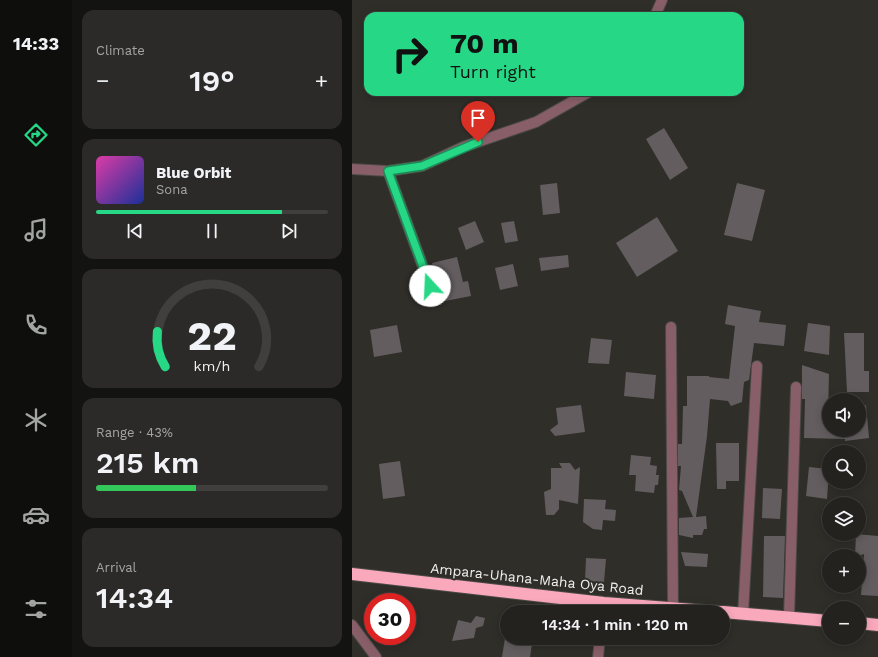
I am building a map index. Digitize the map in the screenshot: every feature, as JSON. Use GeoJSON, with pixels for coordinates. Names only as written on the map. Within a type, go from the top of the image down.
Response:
{"type":"FeatureCollection","features":[{"type":"Feature","properties":{"kind":"highway","name":"Ampara-Uhana-Maha Oya Road"},"geometry":{"type":"LineString","coordinates":[[352,574],[589,605]]}},
{"type":"Feature","properties":{"kind":"highway"},"geometry":{"type":"LineString","coordinates":[[730,613],[822,620]]}},
{"type":"Feature","properties":{"kind":"highway"},"geometry":{"type":"LineString","coordinates":[[866,624],[878,625]]}},
{"type":"Feature","properties":{"kind":"street"},"geometry":{"type":"LineString","coordinates":[[658,12],[662,0]]}},
{"type":"Feature","properties":{"kind":"street"},"geometry":{"type":"LineString","coordinates":[[352,169],[388,171],[422,166],[463,147],[536,122],[582,96]]}},
{"type":"Feature","properties":{"kind":"street"},"geometry":{"type":"LineString","coordinates":[[388,171],[430,286]]}},
{"type":"Feature","properties":{"kind":"street"},"geometry":{"type":"LineString","coordinates":[[671,327],[672,605]]}},
{"type":"Feature","properties":{"kind":"street"},"geometry":{"type":"LineString","coordinates":[[743,614],[757,366]]}},
{"type":"Feature","properties":{"kind":"street"},"geometry":{"type":"LineString","coordinates":[[789,618],[796,387]]}},
{"type":"Feature","properties":{"kind":"street"},"geometry":{"type":"LineString","coordinates":[[352,625],[376,657]]}},
{"type":"Feature","properties":{"kind":"street"},"geometry":{"type":"LineString","coordinates":[[598,657],[599,645]]}},
{"type":"Feature","properties":{"kind":"building"},"geometry":{"type":"Polygon","coordinates":[[[664,128],[688,168],[670,180],[646,139],[664,128]]]}},
{"type":"Feature","properties":{"kind":"building"},"geometry":{"type":"Polygon","coordinates":[[[557,183],[560,213],[543,215],[540,185],[557,183]]]}},
{"type":"Feature","properties":{"kind":"building"},"geometry":{"type":"Polygon","coordinates":[[[737,183],[765,190],[752,241],[724,235],[737,183]]]}},
{"type":"Feature","properties":{"kind":"building"},"geometry":{"type":"Polygon","coordinates":[[[657,217],[678,251],[637,277],[616,243],[657,217]]]}},
{"type":"Feature","properties":{"kind":"building"},"geometry":{"type":"Polygon","coordinates":[[[475,221],[484,242],[466,250],[458,228],[475,221]]]}},
{"type":"Feature","properties":{"kind":"building"},"geometry":{"type":"Polygon","coordinates":[[[514,221],[518,241],[505,243],[501,223],[514,221]]]}},
{"type":"Feature","properties":{"kind":"building"},"geometry":{"type":"Polygon","coordinates":[[[568,255],[569,267],[541,271],[539,258],[568,255]]]}},
{"type":"Feature","properties":{"kind":"building"},"geometry":{"type":"Polygon","coordinates":[[[457,257],[463,282],[468,281],[471,296],[445,301],[441,280],[436,281],[432,263],[457,257]]]}},
{"type":"Feature","properties":{"kind":"building"},"geometry":{"type":"Polygon","coordinates":[[[513,264],[518,286],[500,290],[495,268],[513,264]]]}},
{"type":"Feature","properties":{"kind":"building"},"geometry":{"type":"Polygon","coordinates":[[[728,305],[761,311],[759,322],[786,325],[784,346],[754,343],[749,380],[744,382],[742,402],[731,406],[728,401],[710,399],[707,436],[696,517],[706,516],[707,529],[704,529],[702,535],[693,535],[693,538],[679,535],[679,518],[693,517],[682,491],[679,490],[681,466],[678,466],[678,444],[682,444],[683,406],[687,406],[687,376],[709,376],[729,379],[735,326],[725,324],[728,305]]]}},
{"type":"Feature","properties":{"kind":"building"},"geometry":{"type":"Polygon","coordinates":[[[808,323],[830,326],[829,355],[804,351],[808,323]]]}},
{"type":"Feature","properties":{"kind":"building"},"geometry":{"type":"Polygon","coordinates":[[[397,325],[402,352],[374,357],[370,330],[397,325]]]}},
{"type":"Feature","properties":{"kind":"building"},"geometry":{"type":"Polygon","coordinates":[[[844,333],[864,333],[864,371],[869,371],[869,392],[847,392],[844,333]]]}},
{"type":"Feature","properties":{"kind":"building"},"geometry":{"type":"Polygon","coordinates":[[[591,338],[612,340],[609,364],[588,363],[591,338]]]}},
{"type":"Feature","properties":{"kind":"building"},"geometry":{"type":"Polygon","coordinates":[[[802,365],[829,374],[829,393],[822,393],[822,437],[866,437],[866,405],[869,438],[845,441],[845,439],[804,438],[805,399],[802,399],[802,365]]]}},
{"type":"Feature","properties":{"kind":"building"},"geometry":{"type":"Polygon","coordinates":[[[626,372],[656,375],[654,399],[624,396],[626,372]]]}},
{"type":"Feature","properties":{"kind":"building"},"geometry":{"type":"Polygon","coordinates":[[[581,405],[585,432],[555,436],[550,430],[558,424],[556,408],[581,405]]]}},
{"type":"Feature","properties":{"kind":"building"},"geometry":{"type":"Polygon","coordinates":[[[716,443],[739,443],[739,481],[726,481],[726,489],[717,489],[716,443]]]}},
{"type":"Feature","properties":{"kind":"building"},"geometry":{"type":"Polygon","coordinates":[[[631,455],[651,457],[650,465],[657,466],[656,475],[659,475],[658,485],[655,485],[654,493],[635,491],[636,475],[629,475],[631,455]]]}},
{"type":"Feature","properties":{"kind":"building"},"geometry":{"type":"Polygon","coordinates":[[[400,461],[405,496],[383,499],[379,464],[400,461]]]}},
{"type":"Feature","properties":{"kind":"building"},"geometry":{"type":"Polygon","coordinates":[[[559,463],[570,463],[575,470],[580,467],[578,504],[559,500],[559,509],[554,515],[546,515],[544,492],[551,489],[551,468],[562,468],[559,463]]]}},
{"type":"Feature","properties":{"kind":"building"},"geometry":{"type":"Polygon","coordinates":[[[809,467],[822,468],[822,489],[828,489],[827,497],[822,497],[822,498],[806,496],[809,467]]]}},
{"type":"Feature","properties":{"kind":"building"},"geometry":{"type":"Polygon","coordinates":[[[763,488],[782,489],[780,519],[762,518],[763,488]]]}},
{"type":"Feature","properties":{"kind":"building"},"geometry":{"type":"Polygon","coordinates":[[[584,499],[606,500],[605,509],[616,510],[615,521],[603,520],[602,530],[593,529],[583,522],[584,499]]]}},
{"type":"Feature","properties":{"kind":"building"},"geometry":{"type":"Polygon","coordinates":[[[866,535],[878,536],[878,596],[861,595],[861,593],[866,593],[866,549],[855,549],[856,541],[866,541],[866,535]]]}},
{"type":"Feature","properties":{"kind":"building"},"geometry":{"type":"Polygon","coordinates":[[[764,536],[785,536],[783,598],[763,597],[764,536]]]}},
{"type":"Feature","properties":{"kind":"building"},"geometry":{"type":"Polygon","coordinates":[[[681,552],[708,554],[707,567],[685,566],[681,552]]]}},
{"type":"Feature","properties":{"kind":"building"},"geometry":{"type":"Polygon","coordinates":[[[586,558],[606,559],[604,582],[585,581],[586,558]]]}},
{"type":"Feature","properties":{"kind":"building"},"geometry":{"type":"Polygon","coordinates":[[[476,616],[485,618],[483,626],[476,628],[474,638],[452,641],[458,620],[471,623],[476,616]]]}},
{"type":"Feature","properties":{"kind":"building"},"geometry":{"type":"Polygon","coordinates":[[[504,645],[532,645],[530,657],[502,657],[504,645]]]}},
{"type":"Feature","properties":{"kind":"route"},"geometry":{"type":"LineString","coordinates":[[430,286],[388,171],[422,166],[463,147],[478,142]]}}]}
